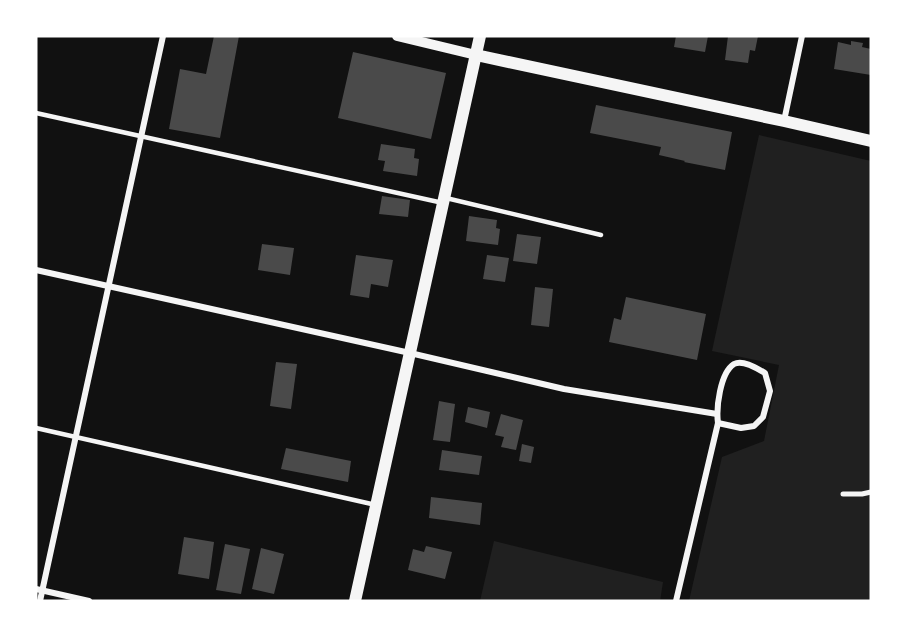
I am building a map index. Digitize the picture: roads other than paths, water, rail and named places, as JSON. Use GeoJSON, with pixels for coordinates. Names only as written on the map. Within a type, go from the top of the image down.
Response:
{"type":"FeatureCollection","features":[{"type":"Feature","properties":{"kind":"main road"},"geometry":{"type":"LineString","coordinates":[[355,601],[480,36]]}},
{"type":"Feature","properties":{"kind":"main road"},"geometry":{"type":"LineString","coordinates":[[476,55],[871,141]]}},
{"type":"Feature","properties":{"kind":"street"},"geometry":{"type":"LineString","coordinates":[[40,601],[39,590],[163,36]]}},
{"type":"Feature","properties":{"kind":"street"},"geometry":{"type":"LineString","coordinates":[[397,36],[476,55]]}},
{"type":"Feature","properties":{"kind":"street"},"geometry":{"type":"LineString","coordinates":[[784,121],[802,36]]}},
{"type":"Feature","properties":{"kind":"street"},"geometry":{"type":"LineString","coordinates":[[36,270],[564,389],[717,414]]}},
{"type":"Feature","properties":{"kind":"street"},"geometry":{"type":"LineString","coordinates":[[676,601],[718,423],[717,414],[723,378],[733,364],[739,363],[753,365],[765,373],[770,391],[764,417],[754,426],[741,428],[718,423]]}},
{"type":"Feature","properties":{"kind":"street"},"geometry":{"type":"LineString","coordinates":[[843,494],[871,492]]}},
{"type":"Feature","properties":{"kind":"street"},"geometry":{"type":"LineString","coordinates":[[39,590],[89,601]]}},
{"type":"Feature","properties":{"kind":"lane"},"geometry":{"type":"LineString","coordinates":[[36,113],[601,235]]}},
{"type":"Feature","properties":{"kind":"lane"},"geometry":{"type":"LineString","coordinates":[[36,429],[377,505]]}}]}
